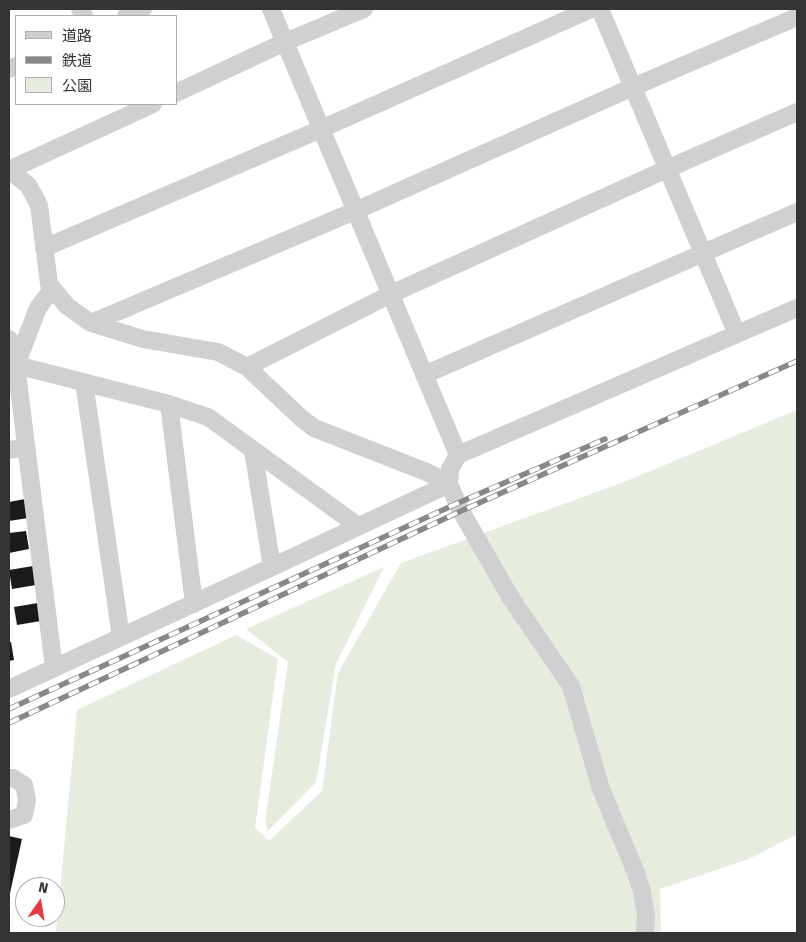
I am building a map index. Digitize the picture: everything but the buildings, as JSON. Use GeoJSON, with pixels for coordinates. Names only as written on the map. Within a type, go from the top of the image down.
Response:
{"type":"FeatureCollection","features":[{"type":"Feature","properties":{"kind":"street"},"geometry":{"type":"LineString","coordinates":[[128,15],[143,9]]}},
{"type":"Feature","properties":{"kind":"street"},"geometry":{"type":"LineString","coordinates":[[271,9],[458,455]]}},
{"type":"Feature","properties":{"kind":"street"},"geometry":{"type":"LineString","coordinates":[[178,92],[285,42],[364,9]]}},
{"type":"Feature","properties":{"kind":"street"},"geometry":{"type":"LineString","coordinates":[[44,248],[591,9]]}},
{"type":"Feature","properties":{"kind":"street"},"geometry":{"type":"LineString","coordinates":[[600,9],[737,334]]}},
{"type":"Feature","properties":{"kind":"street"},"geometry":{"type":"LineString","coordinates":[[91,323],[356,211],[633,87],[797,17]]}},
{"type":"Feature","properties":{"kind":"street"},"geometry":{"type":"LineString","coordinates":[[150,105],[9,170],[28,184],[39,205],[49,284],[52,289],[67,306],[91,323],[143,339],[218,352],[247,367],[314,428],[429,473],[449,484]]}},
{"type":"Feature","properties":{"kind":"street"},"geometry":{"type":"LineString","coordinates":[[247,367],[390,294],[797,112]]}},
{"type":"Feature","properties":{"kind":"street"},"geometry":{"type":"LineString","coordinates":[[424,375],[797,212]]}},
{"type":"Feature","properties":{"kind":"street"},"geometry":{"type":"LineString","coordinates":[[16,364],[38,308],[52,289]]}},
{"type":"Feature","properties":{"kind":"street"},"geometry":{"type":"LineString","coordinates":[[645,933],[646,916],[642,892],[601,789],[571,686],[512,600],[461,511],[449,484],[450,469],[458,455],[797,308]]}},
{"type":"Feature","properties":{"kind":"street"},"geometry":{"type":"LineString","coordinates":[[9,339],[16,364],[17,448],[54,668]]}},
{"type":"Feature","properties":{"kind":"street"},"geometry":{"type":"LineString","coordinates":[[16,364],[169,404],[208,417],[358,526]]}},
{"type":"Feature","properties":{"kind":"street"},"geometry":{"type":"LineString","coordinates":[[84,382],[121,637]]}},
{"type":"Feature","properties":{"kind":"street"},"geometry":{"type":"LineString","coordinates":[[169,404],[194,604]]}},
{"type":"Feature","properties":{"kind":"street"},"geometry":{"type":"LineString","coordinates":[[253,450],[272,567]]}},
{"type":"Feature","properties":{"kind":"street"},"geometry":{"type":"LineString","coordinates":[[9,689],[449,484]]}},
{"type":"Feature","properties":{"kind":"street"},"geometry":{"type":"LineString","coordinates":[[9,778],[13,778],[24,785],[27,800],[24,815],[9,820]]}},
{"type":"Feature","properties":{"kind":"green space"},"geometry":{"type":"Polygon","coordinates":[[[797,410],[797,834],[749,859],[660,889],[661,933],[56,933],[57,927],[65,927],[65,877],[61,877],[77,710],[236,635],[278,659],[255,828],[269,841],[322,791],[338,673],[401,563],[624,482],[797,410]]]}},
{"type":"Feature","properties":{"kind":"green space"},"geometry":{"type":"Polygon","coordinates":[[[384,567],[336,664],[316,782],[268,831],[265,822],[288,662],[246,629],[384,567]]]}},
{"type":"Feature","properties":{"kind":"railway"},"geometry":{"type":"LineString","coordinates":[[9,723],[461,511],[797,361]]}},
{"type":"Feature","properties":{"kind":"railway"},"geometry":{"type":"LineString","coordinates":[[9,709],[458,503],[605,439]]}}]}
